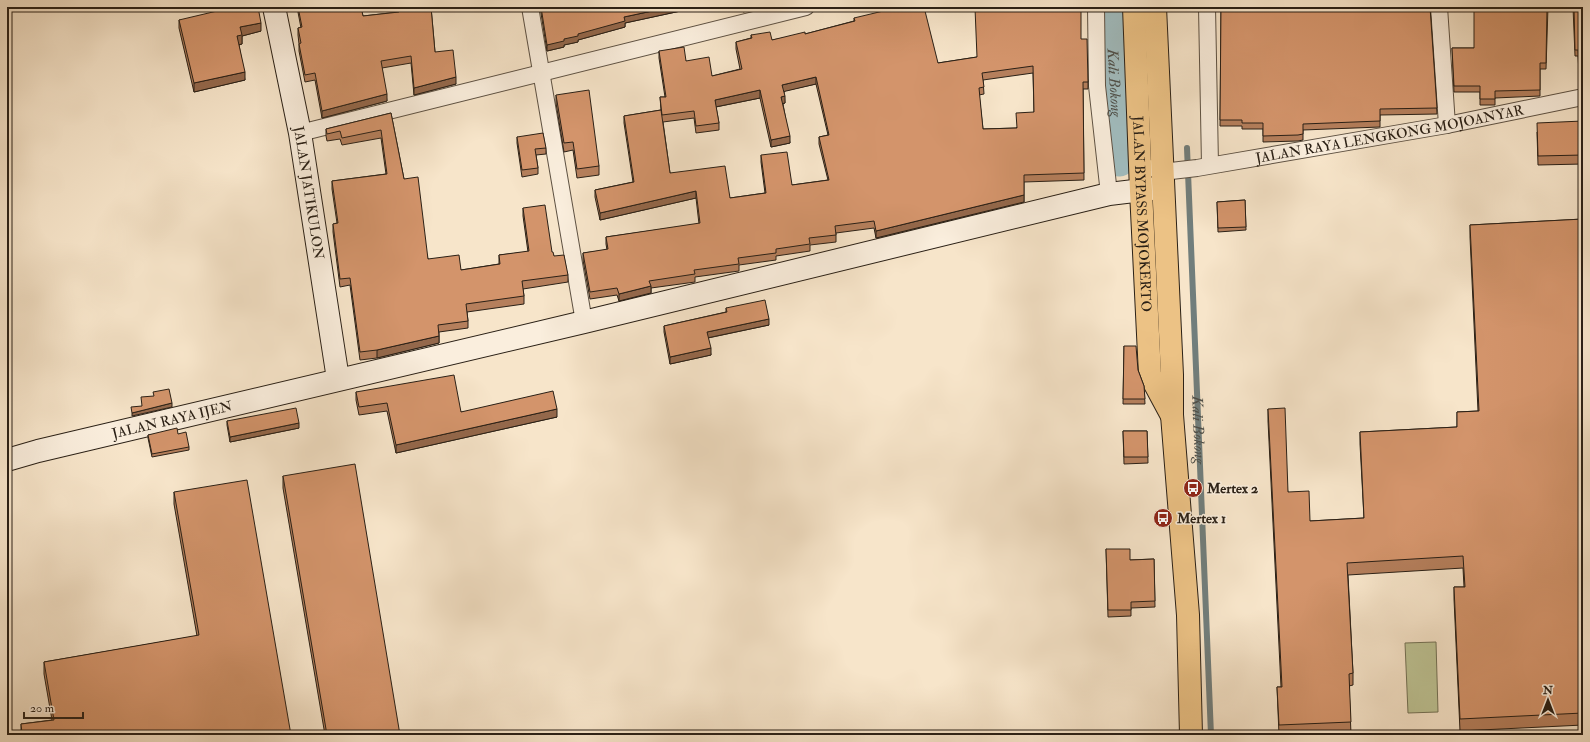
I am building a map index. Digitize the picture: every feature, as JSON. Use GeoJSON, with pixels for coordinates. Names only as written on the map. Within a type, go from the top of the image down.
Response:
{"type":"FeatureCollection","features":[{"type":"Feature","properties":{"kind":"highway","name":"JALAN BYPASS MOJOKERTO"},"geometry":{"type":"LineString","coordinates":[[1134,7],[1141,166],[1140,191],[1150,375],[1172,415]]}},
{"type":"Feature","properties":{"kind":"highway","name":"JALAN BYPASS MOJOKERTO"},"geometry":{"type":"LineString","coordinates":[[1155,7],[1165,176],[1172,415],[1188,615],[1191,735]]}},
{"type":"Feature","properties":{"kind":"main road","name":"JALAN JATIKULON"},"geometry":{"type":"LineString","coordinates":[[274,7],[300,133],[338,380]]}},
{"type":"Feature","properties":{"kind":"main road","name":"JALAN RAYA IJEN"},"geometry":{"type":"LineString","coordinates":[[7,460],[38,451],[584,322],[1109,194],[1140,191],[1165,176]]}},
{"type":"Feature","properties":{"kind":"street"},"geometry":{"type":"LineString","coordinates":[[530,7],[584,322]]}},
{"type":"Feature","properties":{"kind":"street"},"geometry":{"type":"LineString","coordinates":[[300,133],[542,74],[806,7]]}},
{"type":"Feature","properties":{"kind":"street"},"geometry":{"type":"LineString","coordinates":[[1096,7],[1097,86],[1109,194]]}},
{"type":"Feature","properties":{"kind":"street"},"geometry":{"type":"LineString","coordinates":[[1203,167],[1207,7]]}},
{"type":"Feature","properties":{"kind":"street"},"geometry":{"type":"LineString","coordinates":[[1439,7],[1447,125]]}},
{"type":"Feature","properties":{"kind":"street","name":"JALAN RAYA LENGKONG MOJOANYAR"},"geometry":{"type":"LineString","coordinates":[[1165,176],[1203,167],[1447,125],[1583,97]]}},
{"type":"Feature","properties":{"kind":"street"},"geometry":{"type":"LineString","coordinates":[[1141,166],[1165,176]]}},
{"type":"Feature","properties":{"kind":"green space"},"geometry":{"type":"Polygon","coordinates":[[[1436,642],[1438,712],[1408,713],[1405,643],[1436,642]]]}},
{"type":"Feature","properties":{"kind":"building"},"geometry":{"type":"Polygon","coordinates":[[[234,7],[258,7],[261,23],[240,27],[242,35],[237,36],[245,72],[194,83],[179,20],[234,7]]]}},
{"type":"Feature","properties":{"kind":"building"},"geometry":{"type":"Polygon","coordinates":[[[298,7],[361,7],[363,16],[399,12],[399,7],[431,7],[435,52],[453,50],[456,77],[414,88],[411,56],[381,61],[387,94],[322,111],[315,73],[305,75],[299,44],[301,43],[298,28],[302,27],[298,7]]]}},
{"type":"Feature","properties":{"kind":"building"},"geometry":{"type":"Polygon","coordinates":[[[541,7],[671,7],[624,17],[625,21],[578,34],[578,36],[564,39],[564,41],[547,45],[541,7]]]}},
{"type":"Feature","properties":{"kind":"building"},"geometry":{"type":"Polygon","coordinates":[[[900,7],[924,7],[938,63],[977,57],[975,8],[1081,7],[1081,39],[1087,39],[1088,82],[1083,82],[1084,173],[1024,175],[1024,195],[876,231],[874,221],[835,226],[836,235],[809,238],[810,244],[776,249],[776,253],[738,258],[739,264],[694,270],[695,274],[649,281],[651,286],[619,294],[617,288],[590,292],[583,253],[608,249],[606,237],[700,223],[696,191],[600,213],[595,190],[634,182],[624,116],[661,110],[670,173],[725,166],[730,198],[766,193],[761,155],[787,152],[792,185],[829,180],[819,137],[829,135],[816,77],[782,85],[785,96],[781,97],[790,136],[771,140],[760,90],[715,100],[719,123],[696,126],[694,111],[662,115],[660,97],[666,97],[659,51],[684,47],[686,61],[709,57],[712,76],[742,69],[736,42],[752,38],[751,35],[770,32],[772,40],[805,32],[805,34],[855,21],[854,18],[900,7]],[[1033,66],[982,73],[984,87],[979,88],[983,129],[1017,128],[1016,113],[1034,112],[1033,66]]]}},
{"type":"Feature","properties":{"kind":"building"},"geometry":{"type":"Polygon","coordinates":[[[1221,7],[1430,7],[1437,108],[1380,109],[1380,121],[1303,124],[1303,134],[1298,135],[1263,136],[1263,123],[1242,123],[1242,120],[1220,120],[1221,7]]]}},
{"type":"Feature","properties":{"kind":"building"},"geometry":{"type":"Polygon","coordinates":[[[1474,7],[1547,7],[1546,63],[1540,63],[1540,90],[1495,91],[1495,99],[1480,99],[1480,86],[1454,86],[1452,48],[1474,48],[1474,7]]]}},
{"type":"Feature","properties":{"kind":"building"},"geometry":{"type":"Polygon","coordinates":[[[1574,7],[1583,7],[1583,82],[1580,82],[1578,50],[1575,50],[1574,7]]]}},
{"type":"Feature","properties":{"kind":"building"},"geometry":{"type":"Polygon","coordinates":[[[589,90],[599,166],[577,169],[573,142],[564,143],[556,95],[589,90]]]}},
{"type":"Feature","properties":{"kind":"building"},"geometry":{"type":"Polygon","coordinates":[[[391,113],[404,179],[418,177],[428,259],[459,255],[461,270],[500,264],[499,255],[529,251],[523,208],[545,205],[552,252],[554,256],[564,255],[568,275],[522,281],[524,296],[466,304],[468,321],[438,325],[439,336],[377,350],[360,352],[350,278],[340,279],[333,224],[338,223],[332,181],[387,174],[381,130],[342,138],[340,131],[327,134],[326,129],[391,113]]]}},
{"type":"Feature","properties":{"kind":"building"},"geometry":{"type":"Polygon","coordinates":[[[1583,121],[1583,155],[1538,156],[1537,123],[1583,121]]]}},
{"type":"Feature","properties":{"kind":"building"},"geometry":{"type":"Polygon","coordinates":[[[543,133],[546,148],[535,149],[538,168],[522,170],[517,137],[543,133]]]}},
{"type":"Feature","properties":{"kind":"building"},"geometry":{"type":"Polygon","coordinates":[[[1245,200],[1246,227],[1218,228],[1217,202],[1245,200]]]}},
{"type":"Feature","properties":{"kind":"building"},"geometry":{"type":"Polygon","coordinates":[[[1583,219],[1583,713],[1460,719],[1454,587],[1465,587],[1463,556],[1347,563],[1353,673],[1349,674],[1351,722],[1279,725],[1277,687],[1282,687],[1268,409],[1285,408],[1288,492],[1309,491],[1310,521],[1364,518],[1360,432],[1457,427],[1457,412],[1479,411],[1470,225],[1583,219]]]}},
{"type":"Feature","properties":{"kind":"building"},"geometry":{"type":"Polygon","coordinates":[[[765,300],[769,319],[707,332],[711,348],[670,357],[664,326],[727,312],[726,308],[765,300]]]}},
{"type":"Feature","properties":{"kind":"building"},"geometry":{"type":"Polygon","coordinates":[[[1124,346],[1136,346],[1138,370],[1144,386],[1145,399],[1123,399],[1124,346]]]}},
{"type":"Feature","properties":{"kind":"building"},"geometry":{"type":"Polygon","coordinates":[[[454,375],[461,412],[553,391],[557,409],[396,445],[387,403],[359,407],[356,392],[454,375]]]}},
{"type":"Feature","properties":{"kind":"building"},"geometry":{"type":"Polygon","coordinates":[[[169,389],[172,403],[132,413],[131,407],[142,406],[141,397],[154,396],[153,392],[169,389]]]}},
{"type":"Feature","properties":{"kind":"building"},"geometry":{"type":"Polygon","coordinates":[[[296,408],[299,423],[230,437],[227,421],[296,408]]]}},
{"type":"Feature","properties":{"kind":"building"},"geometry":{"type":"Polygon","coordinates":[[[177,428],[178,434],[186,432],[189,447],[152,454],[148,435],[177,428]]]}},
{"type":"Feature","properties":{"kind":"building"},"geometry":{"type":"Polygon","coordinates":[[[1123,431],[1147,431],[1148,457],[1124,457],[1123,431]]]}},
{"type":"Feature","properties":{"kind":"building"},"geometry":{"type":"Polygon","coordinates":[[[355,464],[400,735],[327,735],[283,476],[355,464]]]}},
{"type":"Feature","properties":{"kind":"building"},"geometry":{"type":"Polygon","coordinates":[[[247,480],[291,735],[7,735],[22,733],[21,724],[54,720],[44,662],[199,635],[174,492],[247,480]]]}},
{"type":"Feature","properties":{"kind":"building"},"geometry":{"type":"Polygon","coordinates":[[[1106,549],[1130,549],[1130,560],[1154,559],[1155,601],[1131,602],[1131,610],[1108,610],[1106,549]]]}},
{"type":"Feature","properties":{"kind":"waterway","name":"Kali Bokong"},"geometry":{"type":"LineString","coordinates":[[1110,7],[1119,159]]}},
{"type":"Feature","properties":{"kind":"waterway","name":"Kali Bokong"},"geometry":{"type":"LineString","coordinates":[[1187,148],[1211,735]]}},
{"type":"Feature","properties":{"kind":"place","name":"Mertex 2"},"geometry":{"type":"Point","coordinates":[1193,488]}},
{"type":"Feature","properties":{"kind":"place","name":"Mertex 1"},"geometry":{"type":"Point","coordinates":[1163,518]}}]}
